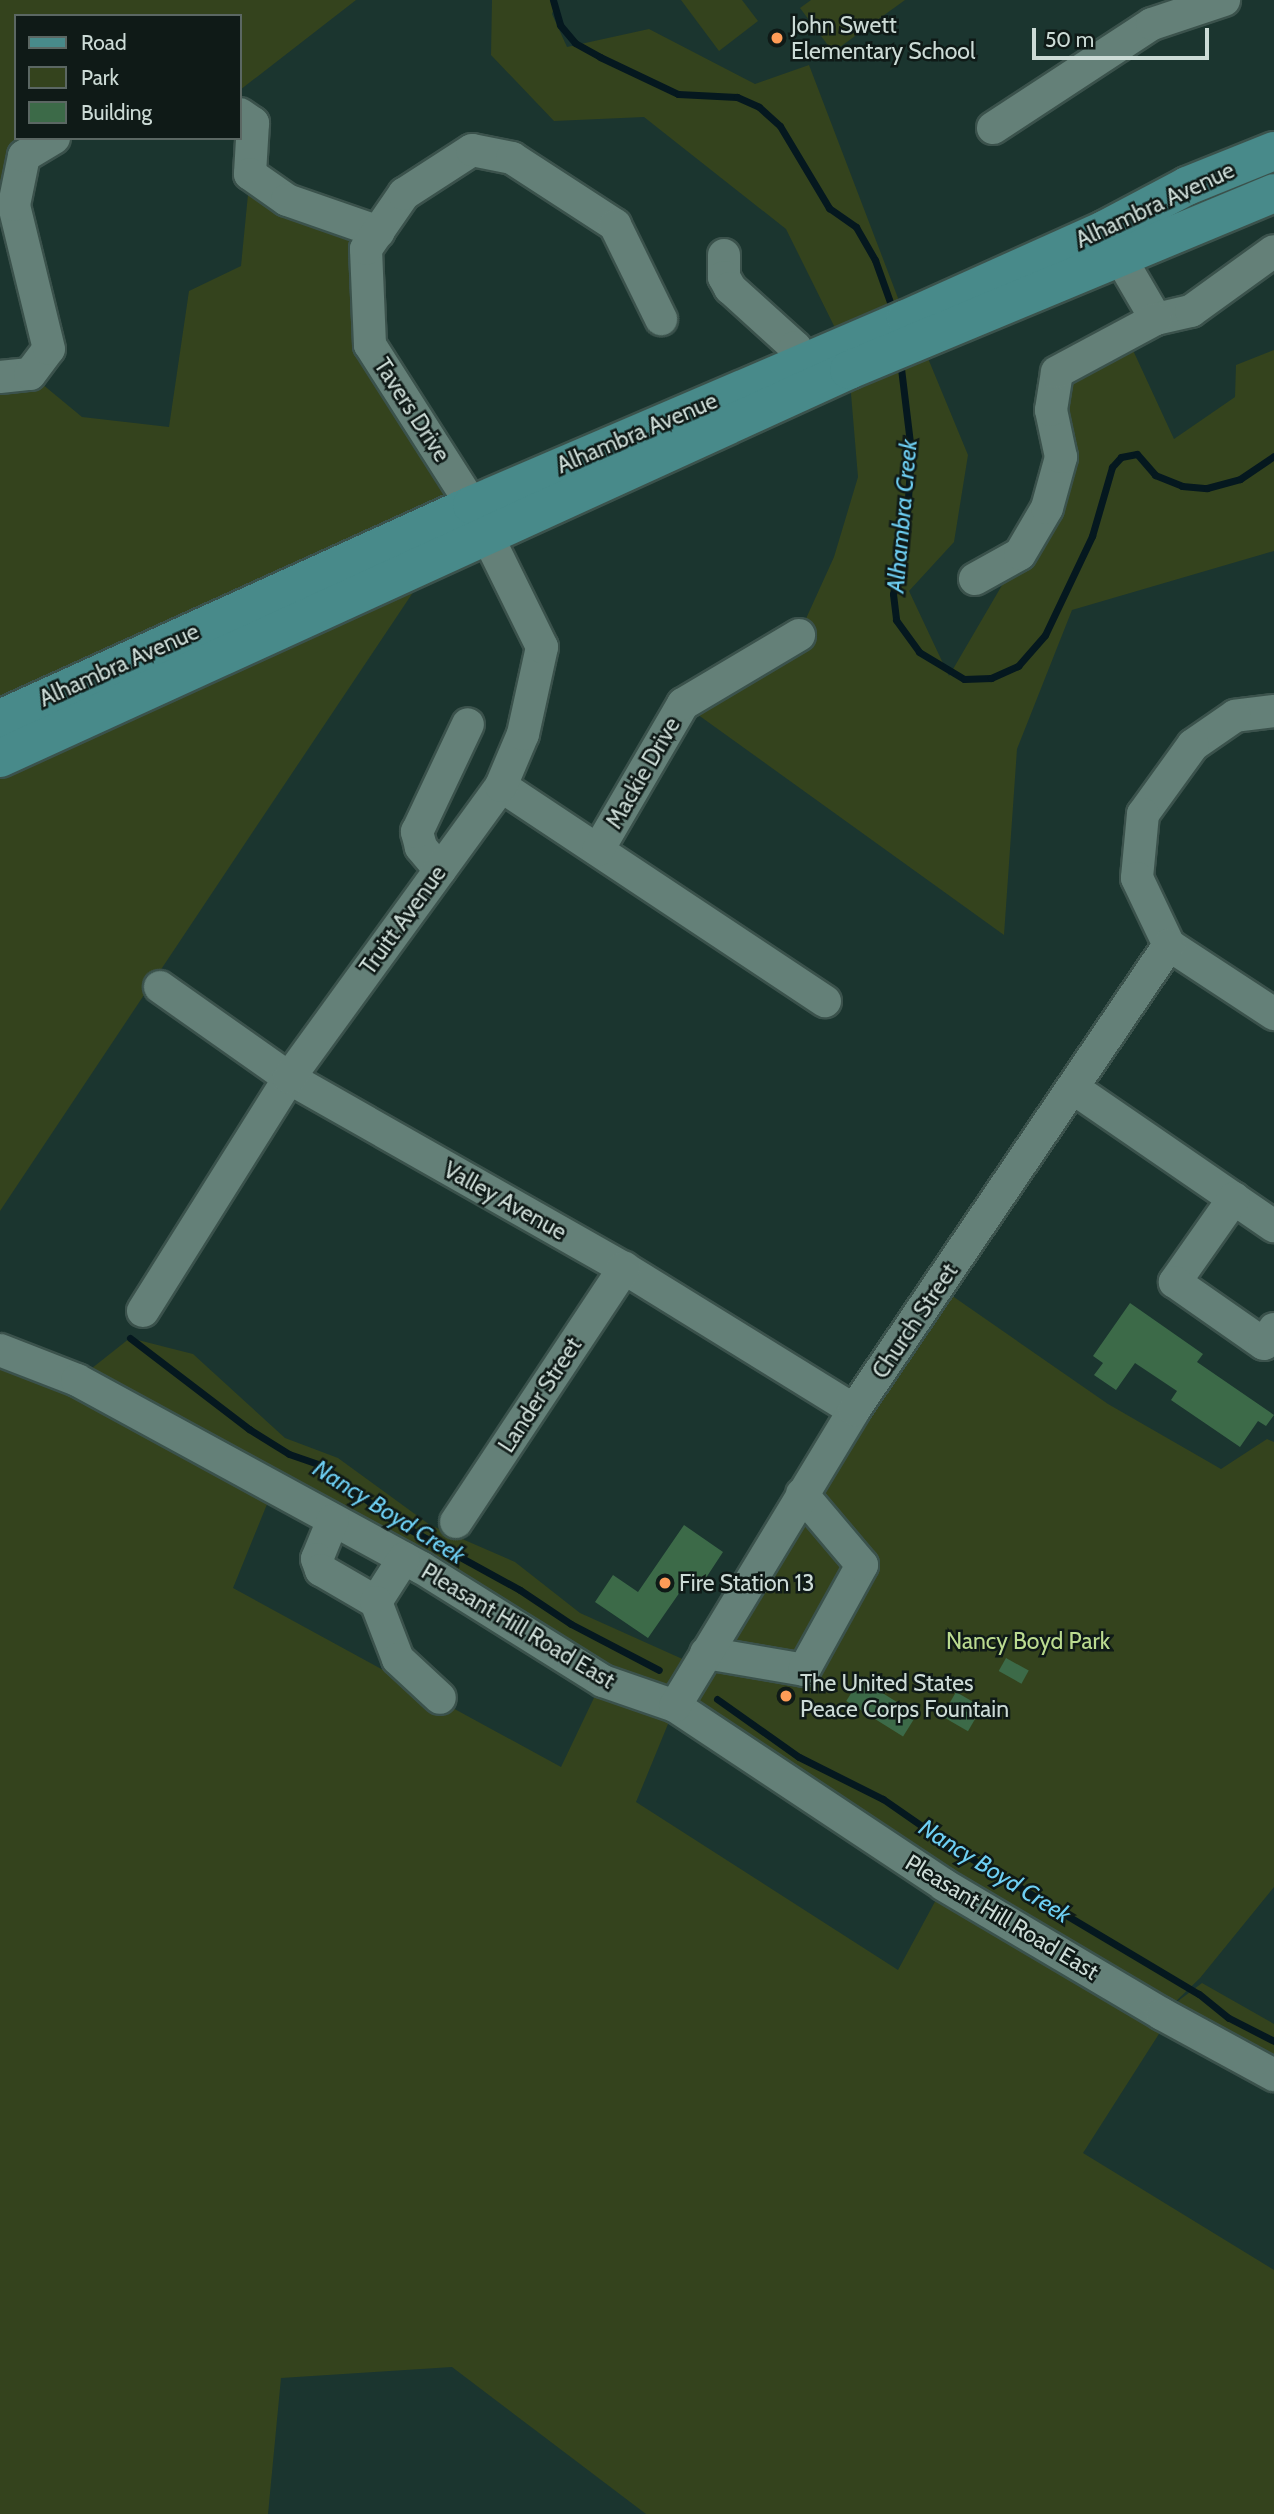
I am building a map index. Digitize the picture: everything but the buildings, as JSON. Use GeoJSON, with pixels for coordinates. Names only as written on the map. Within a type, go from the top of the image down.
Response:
{"type":"FeatureCollection","features":[{"type":"Feature","properties":{"kind":"main road","name":"Alhambra Avenue"},"geometry":{"type":"LineString","coordinates":[[1112,244],[1187,186],[1274,151]]}},
{"type":"Feature","properties":{"kind":"main road","name":"Alhambra Avenue"},"geometry":{"type":"LineString","coordinates":[[0,719],[479,520],[807,374],[1112,244],[1274,193]]}},
{"type":"Feature","properties":{"kind":"main road","name":"Alhambra Avenue"},"geometry":{"type":"LineString","coordinates":[[0,758],[479,520]]}},
{"type":"Feature","properties":{"kind":"street"},"geometry":{"type":"LineString","coordinates":[[993,128],[1152,24],[1224,0]]}},
{"type":"Feature","properties":{"kind":"street"},"geometry":{"type":"LineString","coordinates":[[242,115],[253,123],[250,174],[287,200],[379,232]]}},
{"type":"Feature","properties":{"kind":"street"},"geometry":{"type":"LineString","coordinates":[[0,377],[30,374],[49,349],[14,205],[24,156],[51,140]]}},
{"type":"Feature","properties":{"kind":"street","name":"Tavers Drive"},"geometry":{"type":"LineString","coordinates":[[479,520],[370,345],[366,249],[404,194],[472,150],[512,158],[615,225],[661,318]]}},
{"type":"Feature","properties":{"kind":"street"},"geometry":{"type":"LineString","coordinates":[[1112,244],[1156,319]]}},
{"type":"Feature","properties":{"kind":"street"},"geometry":{"type":"LineString","coordinates":[[975,579],[1020,554],[1047,508],[1062,457],[1051,410],[1057,372],[1156,319],[1191,311],[1274,251]]}},
{"type":"Feature","properties":{"kind":"street"},"geometry":{"type":"LineString","coordinates":[[724,255],[724,277],[730,288],[795,347],[807,374]]}},
{"type":"Feature","properties":{"kind":"street","name":"Truitt Avenue"},"geometry":{"type":"LineString","coordinates":[[143,1311],[289,1078],[501,786],[523,734],[542,647],[479,520]]}},
{"type":"Feature","properties":{"kind":"street","name":"Mackie Drive"},"geometry":{"type":"LineString","coordinates":[[598,850],[683,704],[799,635]]}},
{"type":"Feature","properties":{"kind":"street"},"geometry":{"type":"LineString","coordinates":[[1274,711],[1235,716],[1193,745],[1143,814],[1137,878],[1169,945],[1274,1014]]}},
{"type":"Feature","properties":{"kind":"street"},"geometry":{"type":"LineString","coordinates":[[440,870],[421,847],[417,832],[468,724]]}},
{"type":"Feature","properties":{"kind":"street","name":"Mackie Drive"},"geometry":{"type":"LineString","coordinates":[[501,786],[825,1001]]}},
{"type":"Feature","properties":{"kind":"street","name":"Church Street"},"geometry":{"type":"LineString","coordinates":[[675,1706],[854,1410],[1169,945]]}},
{"type":"Feature","properties":{"kind":"street","name":"Valley Avenue"},"geometry":{"type":"LineString","coordinates":[[160,987],[289,1078],[624,1268],[854,1410]]}},
{"type":"Feature","properties":{"kind":"street"},"geometry":{"type":"LineString","coordinates":[[1073,1088],[1274,1226]]}},
{"type":"Feature","properties":{"kind":"street"},"geometry":{"type":"LineString","coordinates":[[1234,1198],[1175,1282],[1264,1344],[1274,1329]]}},
{"type":"Feature","properties":{"kind":"street","name":"Lander Street"},"geometry":{"type":"LineString","coordinates":[[456,1522],[624,1268]]}},
{"type":"Feature","properties":{"kind":"street","name":"Pleasant Hill Road East"},"geometry":{"type":"LineString","coordinates":[[0,1350],[77,1380],[333,1520],[404,1559],[603,1681],[675,1706],[944,1885],[1274,2075]]}},
{"type":"Feature","properties":{"kind":"street"},"geometry":{"type":"LineString","coordinates":[[706,1653],[804,1670],[862,1565],[802,1494]]}},
{"type":"Feature","properties":{"kind":"street"},"geometry":{"type":"LineString","coordinates":[[333,1520],[317,1559],[321,1570],[376,1602],[398,1659],[440,1698]]}},
{"type":"Feature","properties":{"kind":"street"},"geometry":{"type":"LineString","coordinates":[[376,1602],[404,1559]]}},
{"type":"Feature","properties":{"kind":"green space"},"geometry":{"type":"Polygon","coordinates":[[[0,0],[356,0],[242,88],[242,14],[14,14],[14,140],[52,140],[0,207],[0,0]]]}},
{"type":"Feature","properties":{"kind":"green space"},"geometry":{"type":"Polygon","coordinates":[[[492,0],[557,0],[552,14],[567,47],[649,29],[755,84],[809,65],[906,319],[843,344],[786,229],[644,117],[554,121],[491,55],[492,0]]]}},
{"type":"Feature","properties":{"kind":"green space"},"geometry":{"type":"Polygon","coordinates":[[[681,0],[742,0],[758,21],[719,51],[681,0]]]}},
{"type":"Feature","properties":{"kind":"green space"},"geometry":{"type":"Polygon","coordinates":[[[811,0],[905,0],[833,52],[800,8],[811,0]]]}},
{"type":"Feature","properties":{"kind":"green space"},"geometry":{"type":"Polygon","coordinates":[[[250,174],[379,232],[370,345],[472,505],[0,719],[0,377],[30,374],[82,417],[169,427],[189,291],[241,266],[250,174]]]}},
{"type":"Feature","properties":{"kind":"green space"},"geometry":{"type":"Polygon","coordinates":[[[1126,335],[1174,439],[1235,397],[1236,365],[1274,350],[1274,551],[1072,610],[1017,749],[1004,935],[683,704],[799,634],[834,557],[858,477],[849,370],[920,339],[968,455],[954,542],[909,591],[949,676],[1047,508],[1057,372],[1126,335]]]}},
{"type":"Feature","properties":{"kind":"green space"},"geometry":{"type":"Polygon","coordinates":[[[436,558],[250,836],[0,1211],[0,758],[436,558]]]}},
{"type":"Feature","properties":{"kind":"green space","name":"Nancy Boyd Park"},"geometry":{"type":"Polygon","coordinates":[[[938,1286],[1108,1404],[1221,1469],[1267,1439],[1274,1442],[1274,1887],[1200,1978],[1170,2007],[1202,1983],[1274,2024],[1274,2064],[1164,2026],[1083,2153],[1274,2270],[1274,2514],[646,2514],[452,2367],[281,2378],[268,2514],[0,2514],[0,1350],[77,1380],[130,1338],[193,1354],[285,1438],[338,1458],[430,1525],[515,1562],[580,1613],[698,1666],[938,1286]],[[274,1487],[233,1588],[561,1767],[602,1681],[274,1487]],[[675,1707],[636,1802],[898,1970],[944,1885],[675,1707]]]}},
{"type":"Feature","properties":{"kind":"waterway","name":"Alhambra Creek"},"geometry":{"type":"LineString","coordinates":[[553,0],[560,25],[575,43],[600,57],[678,94],[737,97],[759,107],[780,126],[829,208],[856,227],[875,260],[894,313]]}},
{"type":"Feature","properties":{"kind":"waterway","name":"Alhambra Creek"},"geometry":{"type":"LineString","coordinates":[[900,360],[911,451],[907,515],[893,594],[896,620],[919,652],[964,679],[991,678],[1018,666],[1045,635],[1092,536],[1112,467],[1121,457],[1137,454],[1155,475],[1182,486],[1207,488],[1240,479],[1274,456]]}},
{"type":"Feature","properties":{"kind":"waterway","name":"Nancy Boyd Creek"},"geometry":{"type":"LineString","coordinates":[[130,1338],[249,1429],[289,1454],[323,1466],[391,1519],[520,1590],[571,1624],[659,1670]]}},
{"type":"Feature","properties":{"kind":"waterway","name":"Nancy Boyd Creek"},"geometry":{"type":"LineString","coordinates":[[717,1699],[799,1757],[883,1799],[952,1847],[1199,1994],[1229,2018],[1274,2041]]}},
{"type":"Feature","properties":{"kind":"place","name":"John Swett Elementary School"},"geometry":{"type":"Point","coordinates":[777,38]}},
{"type":"Feature","properties":{"kind":"place","name":"Fire Station 13"},"geometry":{"type":"Point","coordinates":[665,1583]}},
{"type":"Feature","properties":{"kind":"place","name":"The United States Peace Corps Fountain"},"geometry":{"type":"Point","coordinates":[786,1696]}}]}
